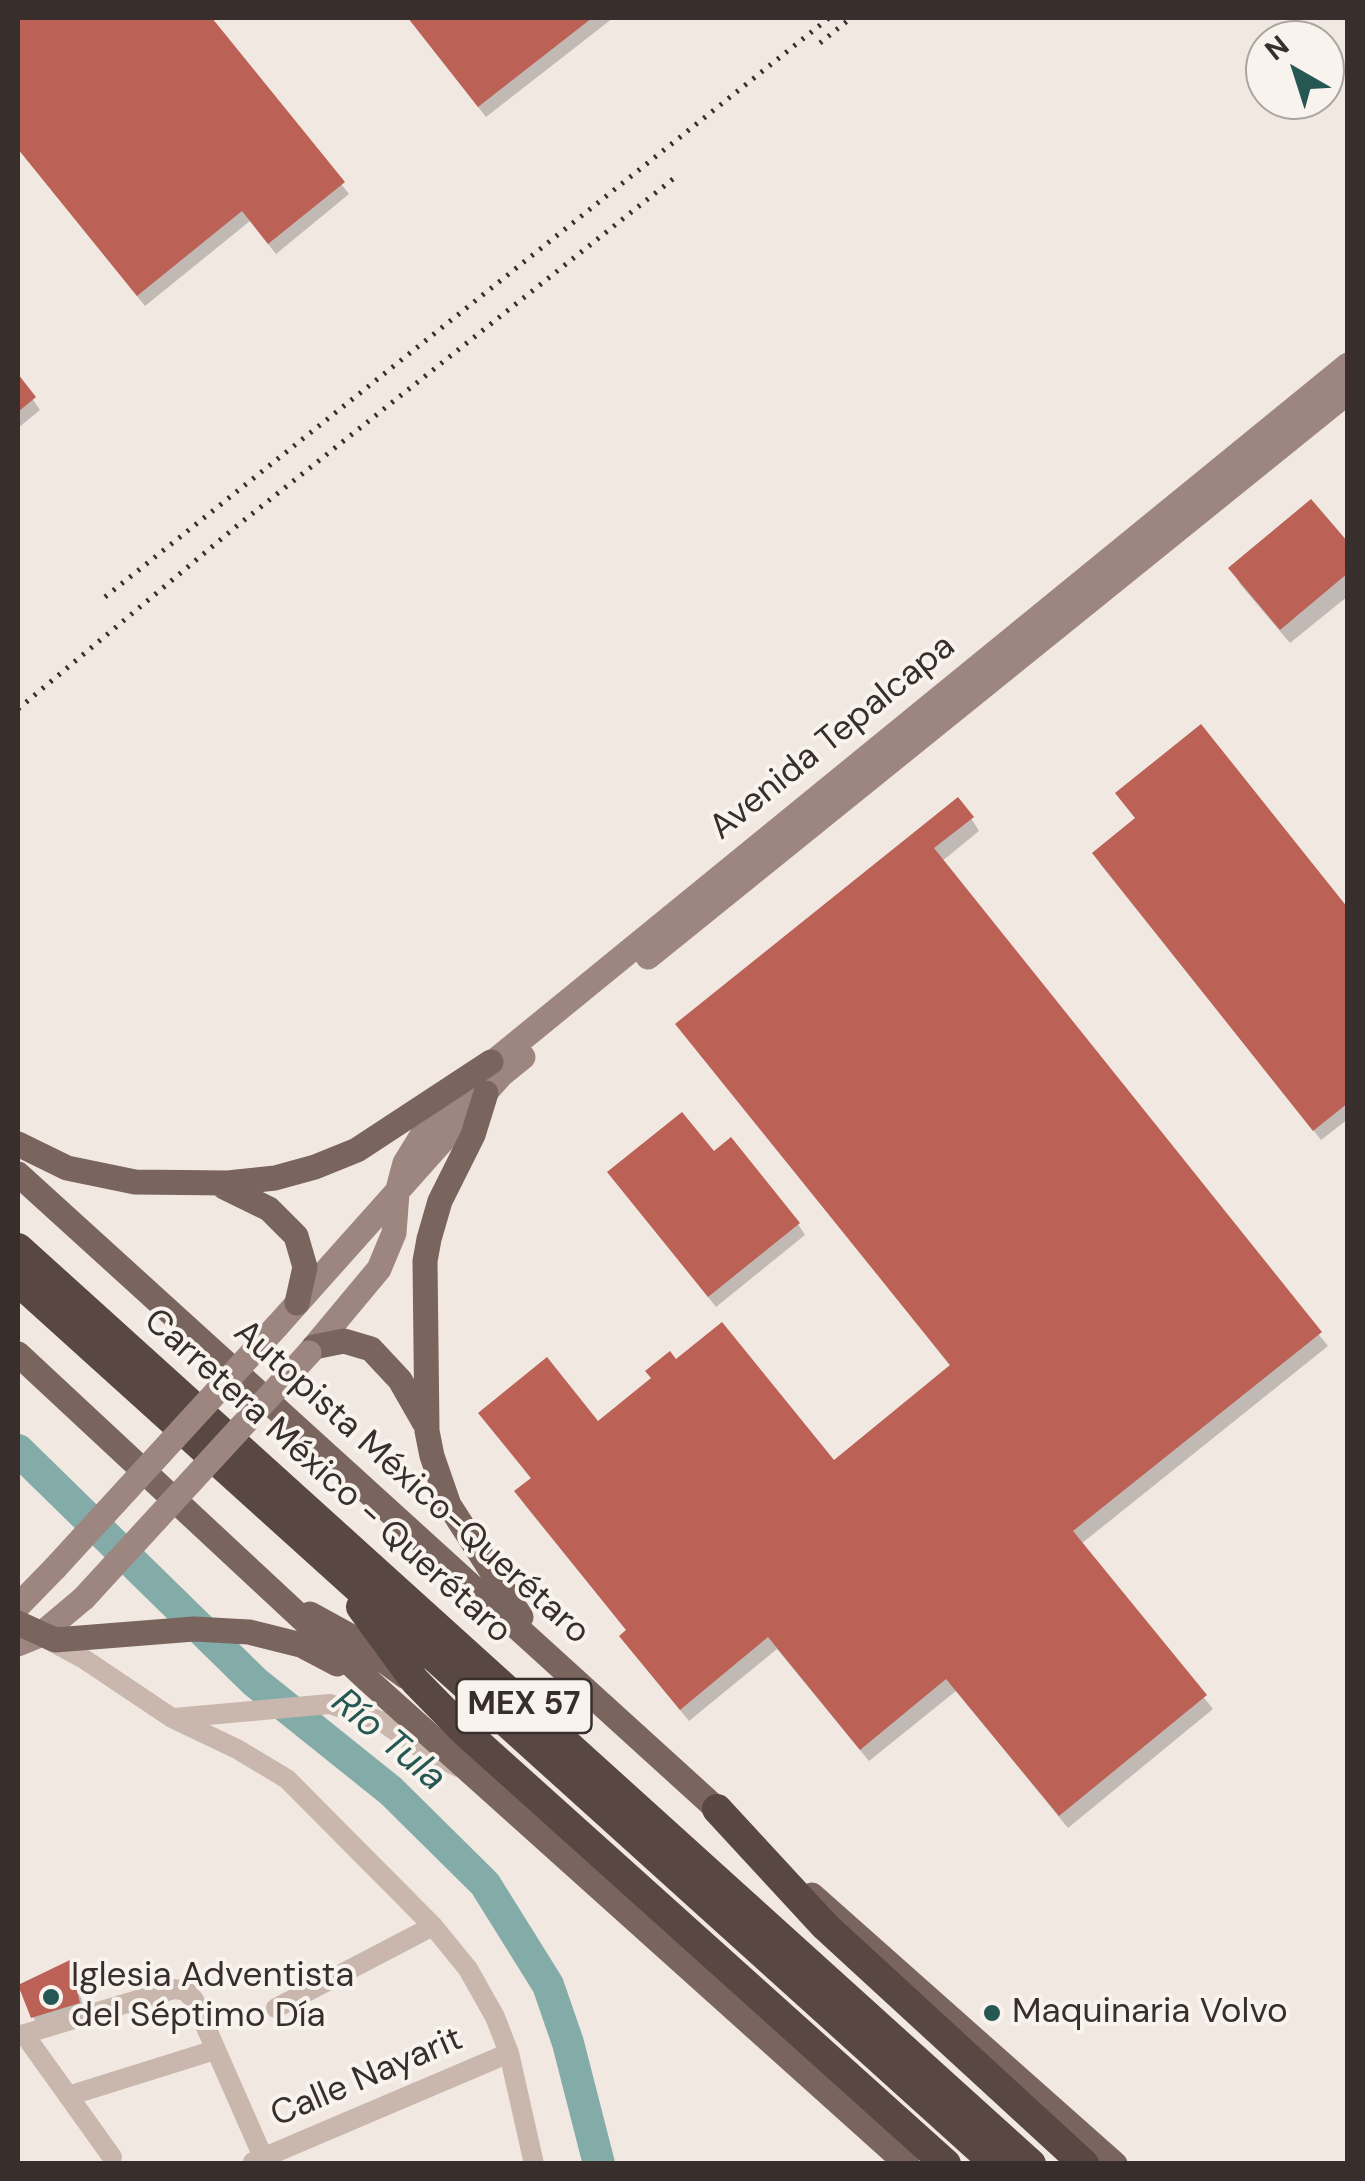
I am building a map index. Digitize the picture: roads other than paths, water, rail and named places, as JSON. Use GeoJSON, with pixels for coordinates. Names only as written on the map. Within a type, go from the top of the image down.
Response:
{"type":"FeatureCollection","features":[{"type":"Feature","properties":{"kind":"highway","name":"Carretera México - Querétaro"},"geometry":{"type":"LineString","coordinates":[[18,1248],[1031,2164]]}},
{"type":"Feature","properties":{"kind":"highway","name":"Carretera México - Querétaro"},"geometry":{"type":"LineString","coordinates":[[18,1281],[996,2164]]}},
{"type":"Feature","properties":{"kind":"highway"},"geometry":{"type":"LineString","coordinates":[[345,1578],[384,1641],[431,1698],[946,2164]]}},
{"type":"Feature","properties":{"kind":"highway"},"geometry":{"type":"LineString","coordinates":[[717,1809],[824,1926],[1084,2164]]}},
{"type":"Feature","properties":{"kind":"highway"},"geometry":{"type":"LineString","coordinates":[[700,1866],[776,1910],[924,2019]]}},
{"type":"Feature","properties":{"kind":"main road","name":"Avenida Tepalcapa"},"geometry":{"type":"LineString","coordinates":[[25,1634],[84,1598],[352,1306],[379,1269],[394,1233],[397,1193],[405,1163],[420,1137],[491,1062],[1348,365]]}},
{"type":"Feature","properties":{"kind":"main road","name":"Avenida Tepalcapa"},"geometry":{"type":"LineString","coordinates":[[18,1606],[297,1304],[502,1074],[1348,392]]}},
{"type":"Feature","properties":{"kind":"main road"},"geometry":{"type":"LineString","coordinates":[[18,1144],[68,1168],[105,1178],[164,1184],[275,1178],[334,1160],[378,1138],[491,1062]]}},
{"type":"Feature","properties":{"kind":"main road"},"geometry":{"type":"LineString","coordinates":[[486,1093],[473,1134],[440,1201],[428,1239],[428,1431],[439,1481],[458,1523],[545,1652]]}},
{"type":"Feature","properties":{"kind":"main road","name":"Autopista México-Querétaro"},"geometry":{"type":"LineString","coordinates":[[18,1174],[717,1809],[1115,2164]]}},
{"type":"Feature","properties":{"kind":"main road"},"geometry":{"type":"LineString","coordinates":[[205,1182],[255,1200],[290,1228],[300,1245],[305,1267],[297,1304]]}},
{"type":"Feature","properties":{"kind":"main road"},"geometry":{"type":"LineString","coordinates":[[312,1350],[344,1341],[363,1345],[378,1354],[411,1396],[428,1431]]}},
{"type":"Feature","properties":{"kind":"main road"},"geometry":{"type":"LineString","coordinates":[[18,1354],[368,1680],[907,2164]]}},
{"type":"Feature","properties":{"kind":"main road"},"geometry":{"type":"LineString","coordinates":[[276,1594],[350,1636],[431,1698]]}},
{"type":"Feature","properties":{"kind":"main road"},"geometry":{"type":"LineString","coordinates":[[25,1634],[70,1640],[194,1628],[249,1632],[301,1645],[368,1680]]}},
{"type":"Feature","properties":{"kind":"street"},"geometry":{"type":"LineString","coordinates":[[25,1634],[84,1659],[172,1718],[237,1749],[287,1779],[433,1926],[482,1990],[509,2053],[534,2164]]}},
{"type":"Feature","properties":{"kind":"street"},"geometry":{"type":"LineString","coordinates":[[172,1718],[330,1704],[381,1720],[426,1752],[469,1772]]}},
{"type":"Feature","properties":{"kind":"street"},"geometry":{"type":"LineString","coordinates":[[276,2008],[433,1926]]}},
{"type":"Feature","properties":{"kind":"street"},"geometry":{"type":"LineString","coordinates":[[112,2156],[21,2035],[174,1989],[186,1992],[194,2000],[257,2160]]}},
{"type":"Feature","properties":{"kind":"street"},"geometry":{"type":"LineString","coordinates":[[68,2096],[214,2050]]}},
{"type":"Feature","properties":{"kind":"street","name":"Calle Nayarit"},"geometry":{"type":"LineString","coordinates":[[257,2160],[509,2053]]}},
{"type":"Feature","properties":{"kind":"waterway","name":"Río Tula"},"geometry":{"type":"LineString","coordinates":[[18,1450],[255,1682],[391,1791],[485,1884],[548,1985],[568,2043],[599,2164]]}},
{"type":"Feature","properties":{"kind":"railway"},"geometry":{"type":"LineString","coordinates":[[105,597],[829,18]]}},
{"type":"Feature","properties":{"kind":"railway"},"geometry":{"type":"LineString","coordinates":[[820,43],[851,18]]}},
{"type":"Feature","properties":{"kind":"railway"},"geometry":{"type":"LineString","coordinates":[[18,709],[238,525],[673,179]]}},
{"type":"Feature","properties":{"kind":"place","name":"Iglesia Adventista del Séptimo Día"},"geometry":{"type":"Point","coordinates":[51,1997]}},
{"type":"Feature","properties":{"kind":"place","name":"Maquinaria Volvo"},"geometry":{"type":"Point","coordinates":[992,2013]}}]}
